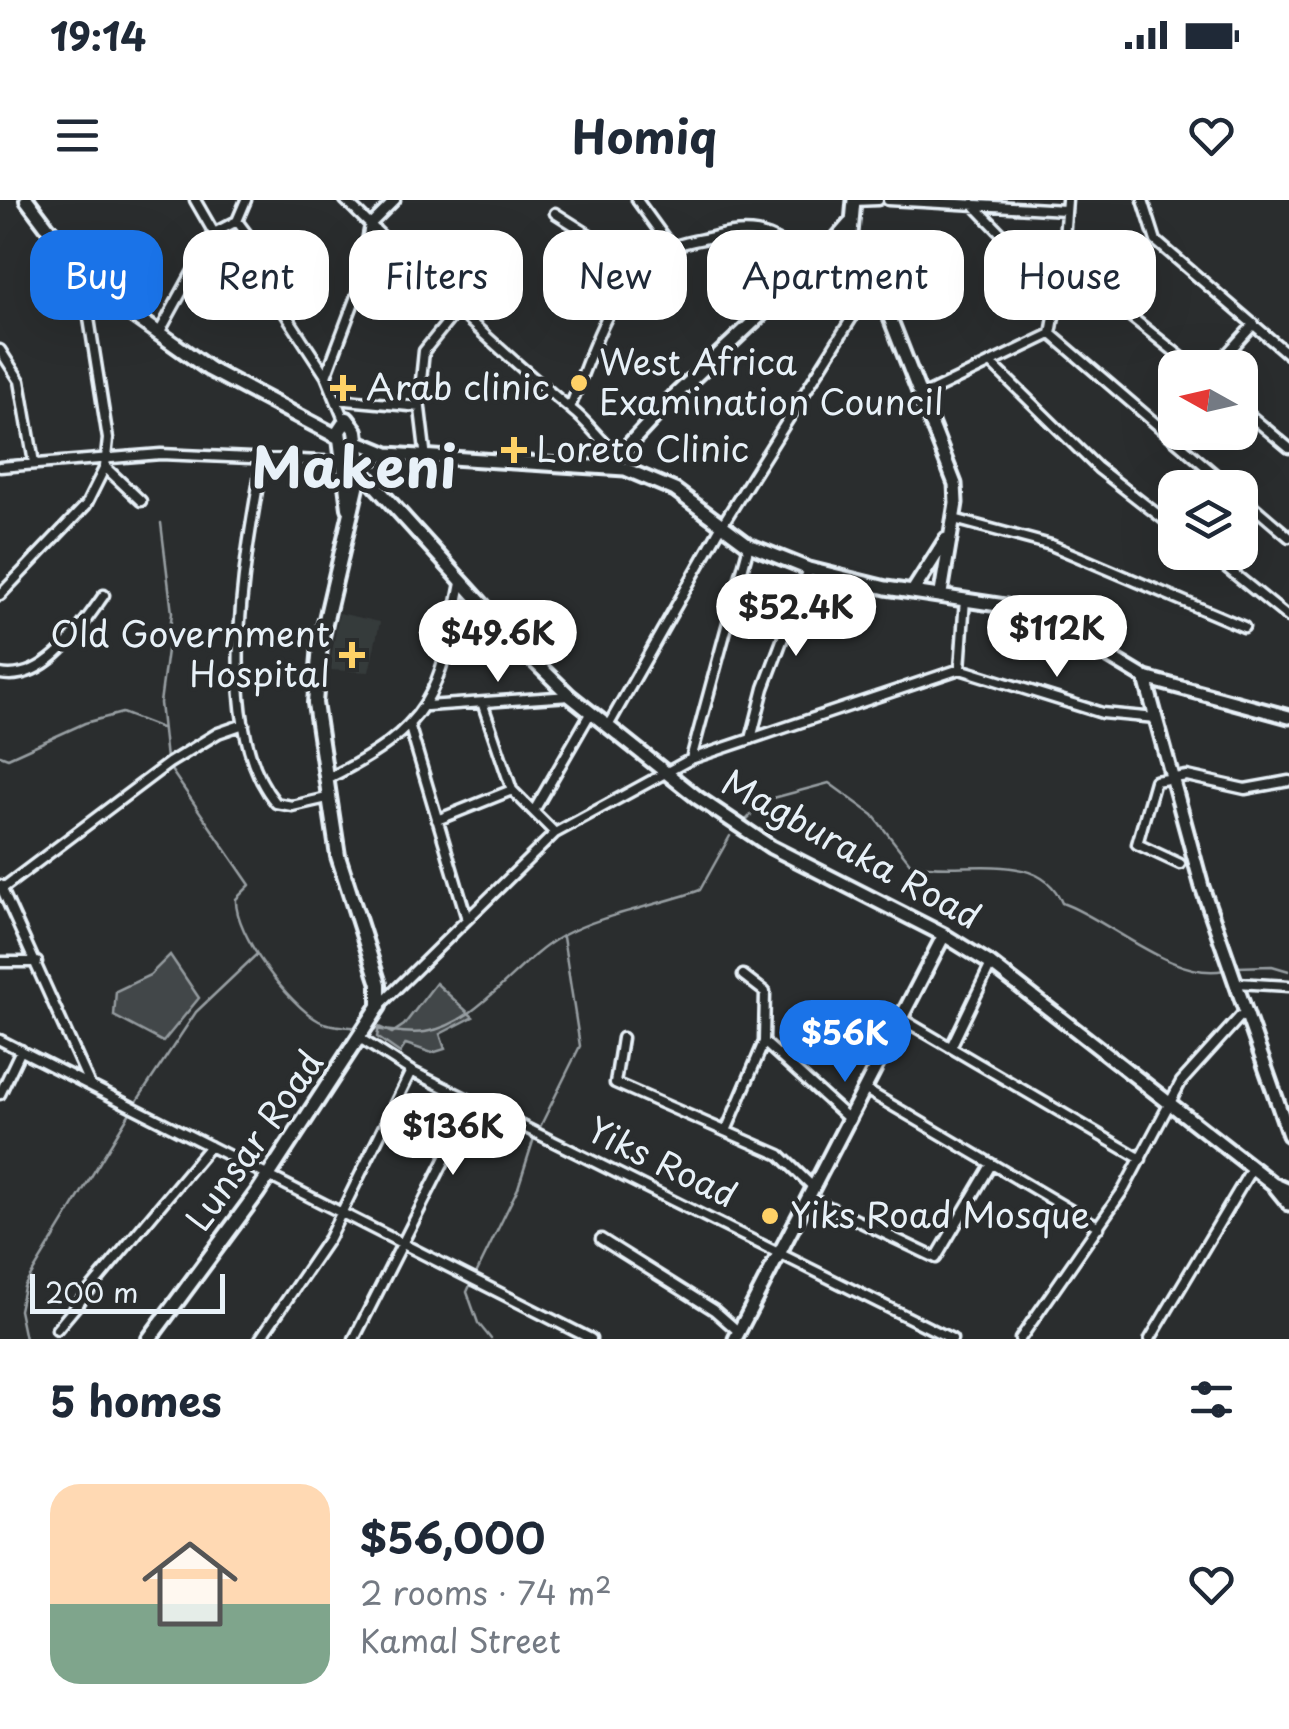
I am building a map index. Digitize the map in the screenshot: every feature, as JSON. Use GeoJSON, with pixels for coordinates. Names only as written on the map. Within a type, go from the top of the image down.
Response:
{"type":"FeatureCollection","features":[{"type":"Feature","properties":{"kind":"main road"},"geometry":{"type":"LineString","coordinates":[[28,200],[50,230]]}},
{"type":"Feature","properties":{"kind":"main road"},"geometry":{"type":"LineString","coordinates":[[139,320],[258,398],[315,425],[344,426],[359,442],[350,469]]}},
{"type":"Feature","properties":{"kind":"main road"},"geometry":{"type":"LineString","coordinates":[[344,426],[350,469],[349,508],[314,688],[326,798],[349,897],[378,984],[379,1006]]}},
{"type":"Feature","properties":{"kind":"main road","name":"Lunsar Road"},"geometry":{"type":"LineString","coordinates":[[150,1339],[269,1175],[366,1032],[379,1006]]}},
{"type":"Feature","properties":{"kind":"street"},"geometry":{"type":"LineString","coordinates":[[195,200],[212,230]]}},
{"type":"Feature","properties":{"kind":"street"},"geometry":{"type":"LineString","coordinates":[[220,230],[237,221],[246,200]]}},
{"type":"Feature","properties":{"kind":"street"},"geometry":{"type":"LineString","coordinates":[[345,200],[376,230]]}},
{"type":"Feature","properties":{"kind":"street"},"geometry":{"type":"LineString","coordinates":[[326,376],[358,291],[370,224],[395,200]]}},
{"type":"Feature","properties":{"kind":"street"},"geometry":{"type":"LineString","coordinates":[[637,200],[659,230]]}},
{"type":"Feature","properties":{"kind":"street"},"geometry":{"type":"LineString","coordinates":[[853,202],[878,200]]}},
{"type":"Feature","properties":{"kind":"street"},"geometry":{"type":"LineString","coordinates":[[888,200],[1066,205],[1064,230]]}},
{"type":"Feature","properties":{"kind":"street"},"geometry":{"type":"LineString","coordinates":[[1143,200],[1156,242],[1289,355]]}},
{"type":"Feature","properties":{"kind":"street"},"geometry":{"type":"LineString","coordinates":[[845,230],[853,202]]}},
{"type":"Feature","properties":{"kind":"street"},"geometry":{"type":"LineString","coordinates":[[853,202],[857,230]]}},
{"type":"Feature","properties":{"kind":"street"},"geometry":{"type":"LineString","coordinates":[[974,204],[995,230]]}},
{"type":"Feature","properties":{"kind":"street"},"geometry":{"type":"LineString","coordinates":[[555,213],[582,230]]}},
{"type":"Feature","properties":{"kind":"street"},"geometry":{"type":"LineString","coordinates":[[237,221],[265,258],[278,301],[326,376],[344,426]]}},
{"type":"Feature","properties":{"kind":"street"},"geometry":{"type":"LineString","coordinates":[[849,224],[852,230]]}},
{"type":"Feature","properties":{"kind":"street"},"geometry":{"type":"LineString","coordinates":[[158,334],[183,289]]}},
{"type":"Feature","properties":{"kind":"street"},"geometry":{"type":"LineString","coordinates":[[2,591],[86,505],[105,467],[107,455],[89,320]]}},
{"type":"Feature","properties":{"kind":"street"},"geometry":{"type":"LineString","coordinates":[[426,458],[420,407],[426,348],[449,320]]}},
{"type":"Feature","properties":{"kind":"street"},"geometry":{"type":"LineString","coordinates":[[470,320],[526,374],[570,408],[624,462],[675,490],[750,545],[809,569],[913,591],[966,597],[1040,615],[1145,678],[1289,717]]}},
{"type":"Feature","properties":{"kind":"street"},"geometry":{"type":"LineString","coordinates":[[570,408],[606,320]]}},
{"type":"Feature","properties":{"kind":"street"},"geometry":{"type":"LineString","coordinates":[[359,442],[388,454],[426,458],[608,467],[624,462],[674,397],[756,320]]}},
{"type":"Feature","properties":{"kind":"street"},"geometry":{"type":"LineString","coordinates":[[608,726],[722,526],[853,320]]}},
{"type":"Feature","properties":{"kind":"street"},"geometry":{"type":"LineString","coordinates":[[891,320],[954,484],[954,519],[941,593]]}},
{"type":"Feature","properties":{"kind":"street"},"geometry":{"type":"LineString","coordinates":[[1051,334],[1054,320]]}},
{"type":"Feature","properties":{"kind":"street"},"geometry":{"type":"LineString","coordinates":[[1135,320],[1173,350]]}},
{"type":"Feature","properties":{"kind":"street"},"geometry":{"type":"LineString","coordinates":[[1230,350],[1254,324]]}},
{"type":"Feature","properties":{"kind":"street"},"geometry":{"type":"LineString","coordinates":[[922,396],[994,365],[1051,334]]}},
{"type":"Feature","properties":{"kind":"street"},"geometry":{"type":"LineString","coordinates":[[1051,334],[1158,424]]}},
{"type":"Feature","properties":{"kind":"street"},"geometry":{"type":"LineString","coordinates":[[0,350],[20,380],[34,463]]}},
{"type":"Feature","properties":{"kind":"street"},"geometry":{"type":"LineString","coordinates":[[994,365],[1098,468],[1158,515]]}},
{"type":"Feature","properties":{"kind":"street"},"geometry":{"type":"LineString","coordinates":[[336,398],[420,407]]}},
{"type":"Feature","properties":{"kind":"street"},"geometry":{"type":"LineString","coordinates":[[344,426],[358,400]]}},
{"type":"Feature","properties":{"kind":"street"},"geometry":{"type":"LineString","coordinates":[[1258,422],[1289,448]]}},
{"type":"Feature","properties":{"kind":"street"},"geometry":{"type":"LineString","coordinates":[[1188,450],[1210,470]]}},
{"type":"Feature","properties":{"kind":"street"},"geometry":{"type":"LineString","coordinates":[[0,466],[107,455],[262,457],[350,469],[388,454]]}},
{"type":"Feature","properties":{"kind":"street"},"geometry":{"type":"LineString","coordinates":[[262,457],[240,602],[244,724],[257,767],[276,804],[292,806],[326,798]]}},
{"type":"Feature","properties":{"kind":"street"},"geometry":{"type":"LineString","coordinates":[[105,467],[141,501]]}},
{"type":"Feature","properties":{"kind":"street","name":"Magburaka Road"},"geometry":{"type":"LineString","coordinates":[[350,469],[383,496],[570,696],[667,772],[740,828],[992,964],[1252,1168],[1289,1191]]}},
{"type":"Feature","properties":{"kind":"street"},"geometry":{"type":"LineString","coordinates":[[1258,511],[1289,537]]}},
{"type":"Feature","properties":{"kind":"street"},"geometry":{"type":"LineString","coordinates":[[954,519],[1051,545],[1244,627]]}},
{"type":"Feature","properties":{"kind":"street"},"geometry":{"type":"LineString","coordinates":[[913,591],[949,535]]}},
{"type":"Feature","properties":{"kind":"street"},"geometry":{"type":"LineString","coordinates":[[691,759],[750,545]]}},
{"type":"Feature","properties":{"kind":"street"},"geometry":{"type":"LineString","coordinates":[[751,739],[764,688],[809,569]]}},
{"type":"Feature","properties":{"kind":"street"},"geometry":{"type":"LineString","coordinates":[[1229,570],[1289,618]]}},
{"type":"Feature","properties":{"kind":"street"},"geometry":{"type":"LineString","coordinates":[[324,781],[354,765],[427,706],[445,666],[462,584]]}},
{"type":"Feature","properties":{"kind":"street"},"geometry":{"type":"LineString","coordinates":[[0,674],[18,675],[41,665],[70,638],[104,596]]}},
{"type":"Feature","properties":{"kind":"street"},"geometry":{"type":"LineString","coordinates":[[960,670],[966,597]]}},
{"type":"Feature","properties":{"kind":"street"},"geometry":{"type":"LineString","coordinates":[[379,1006],[555,833],[691,759],[960,670],[1102,712],[1156,718]]}},
{"type":"Feature","properties":{"kind":"street"},"geometry":{"type":"LineString","coordinates":[[1145,678],[1170,775],[1228,960],[1289,1135]]}},
{"type":"Feature","properties":{"kind":"street"},"geometry":{"type":"LineString","coordinates":[[427,706],[570,696]]}},
{"type":"Feature","properties":{"kind":"street"},"geometry":{"type":"LineString","coordinates":[[483,705],[512,790],[555,833]]}},
{"type":"Feature","properties":{"kind":"street"},"geometry":{"type":"LineString","coordinates":[[535,809],[591,712]]}},
{"type":"Feature","properties":{"kind":"street"},"geometry":{"type":"LineString","coordinates":[[90,1085],[1,886],[168,764],[218,733],[244,724]]}},
{"type":"Feature","properties":{"kind":"street"},"geometry":{"type":"LineString","coordinates":[[409,724],[466,919]]}},
{"type":"Feature","properties":{"kind":"street"},"geometry":{"type":"LineString","coordinates":[[1180,864],[1137,844],[1152,784],[1170,775],[1212,778],[1245,789],[1289,782]]}},
{"type":"Feature","properties":{"kind":"street"},"geometry":{"type":"LineString","coordinates":[[437,820],[512,790]]}},
{"type":"Feature","properties":{"kind":"street"},"geometry":{"type":"LineString","coordinates":[[601,1239],[737,1335],[944,935]]}},
{"type":"Feature","properties":{"kind":"street"},"geometry":{"type":"LineString","coordinates":[[0,962],[37,962]]}},
{"type":"Feature","properties":{"kind":"street"},"geometry":{"type":"LineString","coordinates":[[951,1047],[992,964]]}},
{"type":"Feature","properties":{"kind":"street"},"geometry":{"type":"LineString","coordinates":[[726,1131],[764,1042],[765,992],[743,975]]}},
{"type":"Feature","properties":{"kind":"street"},"geometry":{"type":"LineString","coordinates":[[1236,981],[1289,986]]}},
{"type":"Feature","properties":{"kind":"street"},"geometry":{"type":"LineString","coordinates":[[1020,1339],[1099,1227],[1141,1159],[1169,1100],[1216,1040],[1247,1009]]}},
{"type":"Feature","properties":{"kind":"street"},"geometry":{"type":"LineString","coordinates":[[902,1018],[1141,1159]]}},
{"type":"Feature","properties":{"kind":"street","name":"Yiks Road"},"geometry":{"type":"LineString","coordinates":[[366,1032],[411,1070],[952,1339]]}},
{"type":"Feature","properties":{"kind":"street"},"geometry":{"type":"LineString","coordinates":[[622,1038],[614,1083],[780,1155],[811,1192],[936,1258],[992,1164]]}},
{"type":"Feature","properties":{"kind":"street"},"geometry":{"type":"LineString","coordinates":[[0,1040],[343,1210],[591,1339]]}},
{"type":"Feature","properties":{"kind":"street"},"geometry":{"type":"LineString","coordinates":[[764,1042],[850,1120]]}},
{"type":"Feature","properties":{"kind":"street"},"geometry":{"type":"LineString","coordinates":[[0,1094],[21,1050]]}},
{"type":"Feature","properties":{"kind":"street"},"geometry":{"type":"LineString","coordinates":[[260,1339],[343,1210],[411,1070]]}},
{"type":"Feature","properties":{"kind":"street"},"geometry":{"type":"LineString","coordinates":[[866,1090],[1099,1227]]}},
{"type":"Feature","properties":{"kind":"street"},"geometry":{"type":"LineString","coordinates":[[354,1339],[474,1102]]}},
{"type":"Feature","properties":{"kind":"street"},"geometry":{"type":"LineString","coordinates":[[57,1329],[210,1146]]}},
{"type":"Feature","properties":{"kind":"street"},"geometry":{"type":"LineString","coordinates":[[1150,1339],[1252,1168]]}},
{"type":"Feature","properties":{"kind":"street","name":"Magburaka Road"},"geometry":{"type":"LineString","coordinates":[[1273,1184],[1289,1204]]}},
{"type":"Feature","properties":{"kind":"shaded area","name":"Old Government Hospital"},"geometry":{"type":"Polygon","coordinates":[[[339,613],[380,622],[369,672],[329,670],[339,613]]]}},
{"type":"Feature","properties":{"kind":"shaded area"},"geometry":{"type":"Polygon","coordinates":[[[170,955],[199,998],[163,1042],[114,1016],[116,991],[150,975],[170,955]]]}},
{"type":"Feature","properties":{"kind":"shaded area"},"geometry":{"type":"Polygon","coordinates":[[[436,983],[473,1017],[440,1034],[445,1049],[432,1053],[406,1044],[400,1053],[377,1037],[379,1027],[392,1033],[404,1025],[436,983]]]}},
{"type":"Feature","properties":{"kind":"waterway"},"geometry":{"type":"LineString","coordinates":[[161,523],[172,613],[160,703],[166,759]]}},
{"type":"Feature","properties":{"kind":"waterway"},"geometry":{"type":"LineString","coordinates":[[0,755],[8,758],[85,723],[122,713],[161,728]]}},
{"type":"Feature","properties":{"kind":"waterway"},"geometry":{"type":"LineString","coordinates":[[169,767],[250,885],[236,899],[238,913],[266,967],[293,1000],[319,1021],[359,1028]]}},
{"type":"Feature","properties":{"kind":"waterway"},"geometry":{"type":"LineString","coordinates":[[746,820],[766,800],[829,783],[873,815],[911,864],[997,867],[1036,875],[1051,886],[1062,903],[1162,958],[1204,971],[1224,970]]}},
{"type":"Feature","properties":{"kind":"waterway"},"geometry":{"type":"LineString","coordinates":[[372,1029],[419,1033],[444,1027],[480,1005],[562,936],[595,921],[700,890],[730,836]]}},
{"type":"Feature","properties":{"kind":"waterway"},"geometry":{"type":"LineString","coordinates":[[539,1129],[580,1046],[563,937]]}},
{"type":"Feature","properties":{"kind":"waterway"},"geometry":{"type":"LineString","coordinates":[[135,1104],[196,1012],[256,955]]}},
{"type":"Feature","properties":{"kind":"waterway"},"geometry":{"type":"LineString","coordinates":[[1236,967],[1272,966],[1289,971]]}},
{"type":"Feature","properties":{"kind":"waterway"},"geometry":{"type":"LineString","coordinates":[[25,1339],[19,1310],[24,1287],[131,1111]]}},
{"type":"Feature","properties":{"kind":"waterway"},"geometry":{"type":"LineString","coordinates":[[476,1274],[518,1188],[534,1138]]}},
{"type":"Feature","properties":{"kind":"waterway"},"geometry":{"type":"LineString","coordinates":[[471,1283],[467,1292],[478,1323],[491,1339]]}},
{"type":"Feature","properties":{"kind":"place","name":"West Africa Examination Council"},"geometry":{"type":"Point","coordinates":[579,383]}},
{"type":"Feature","properties":{"kind":"place","name":"Arab clinic"},"geometry":{"type":"Point","coordinates":[343,388]}},
{"type":"Feature","properties":{"kind":"place","name":"Loreto Clinic"},"geometry":{"type":"Point","coordinates":[514,450]}},
{"type":"Feature","properties":{"kind":"place","name":"Old Government Hospital"},"geometry":{"type":"Point","coordinates":[352,655]}},
{"type":"Feature","properties":{"kind":"place","name":"Yiks Road Mosque"},"geometry":{"type":"Point","coordinates":[770,1216]}},
{"type":"Feature","properties":{"kind":"district","name":"Makeni"},"geometry":{"type":"Point","coordinates":[354,469]}}]}
